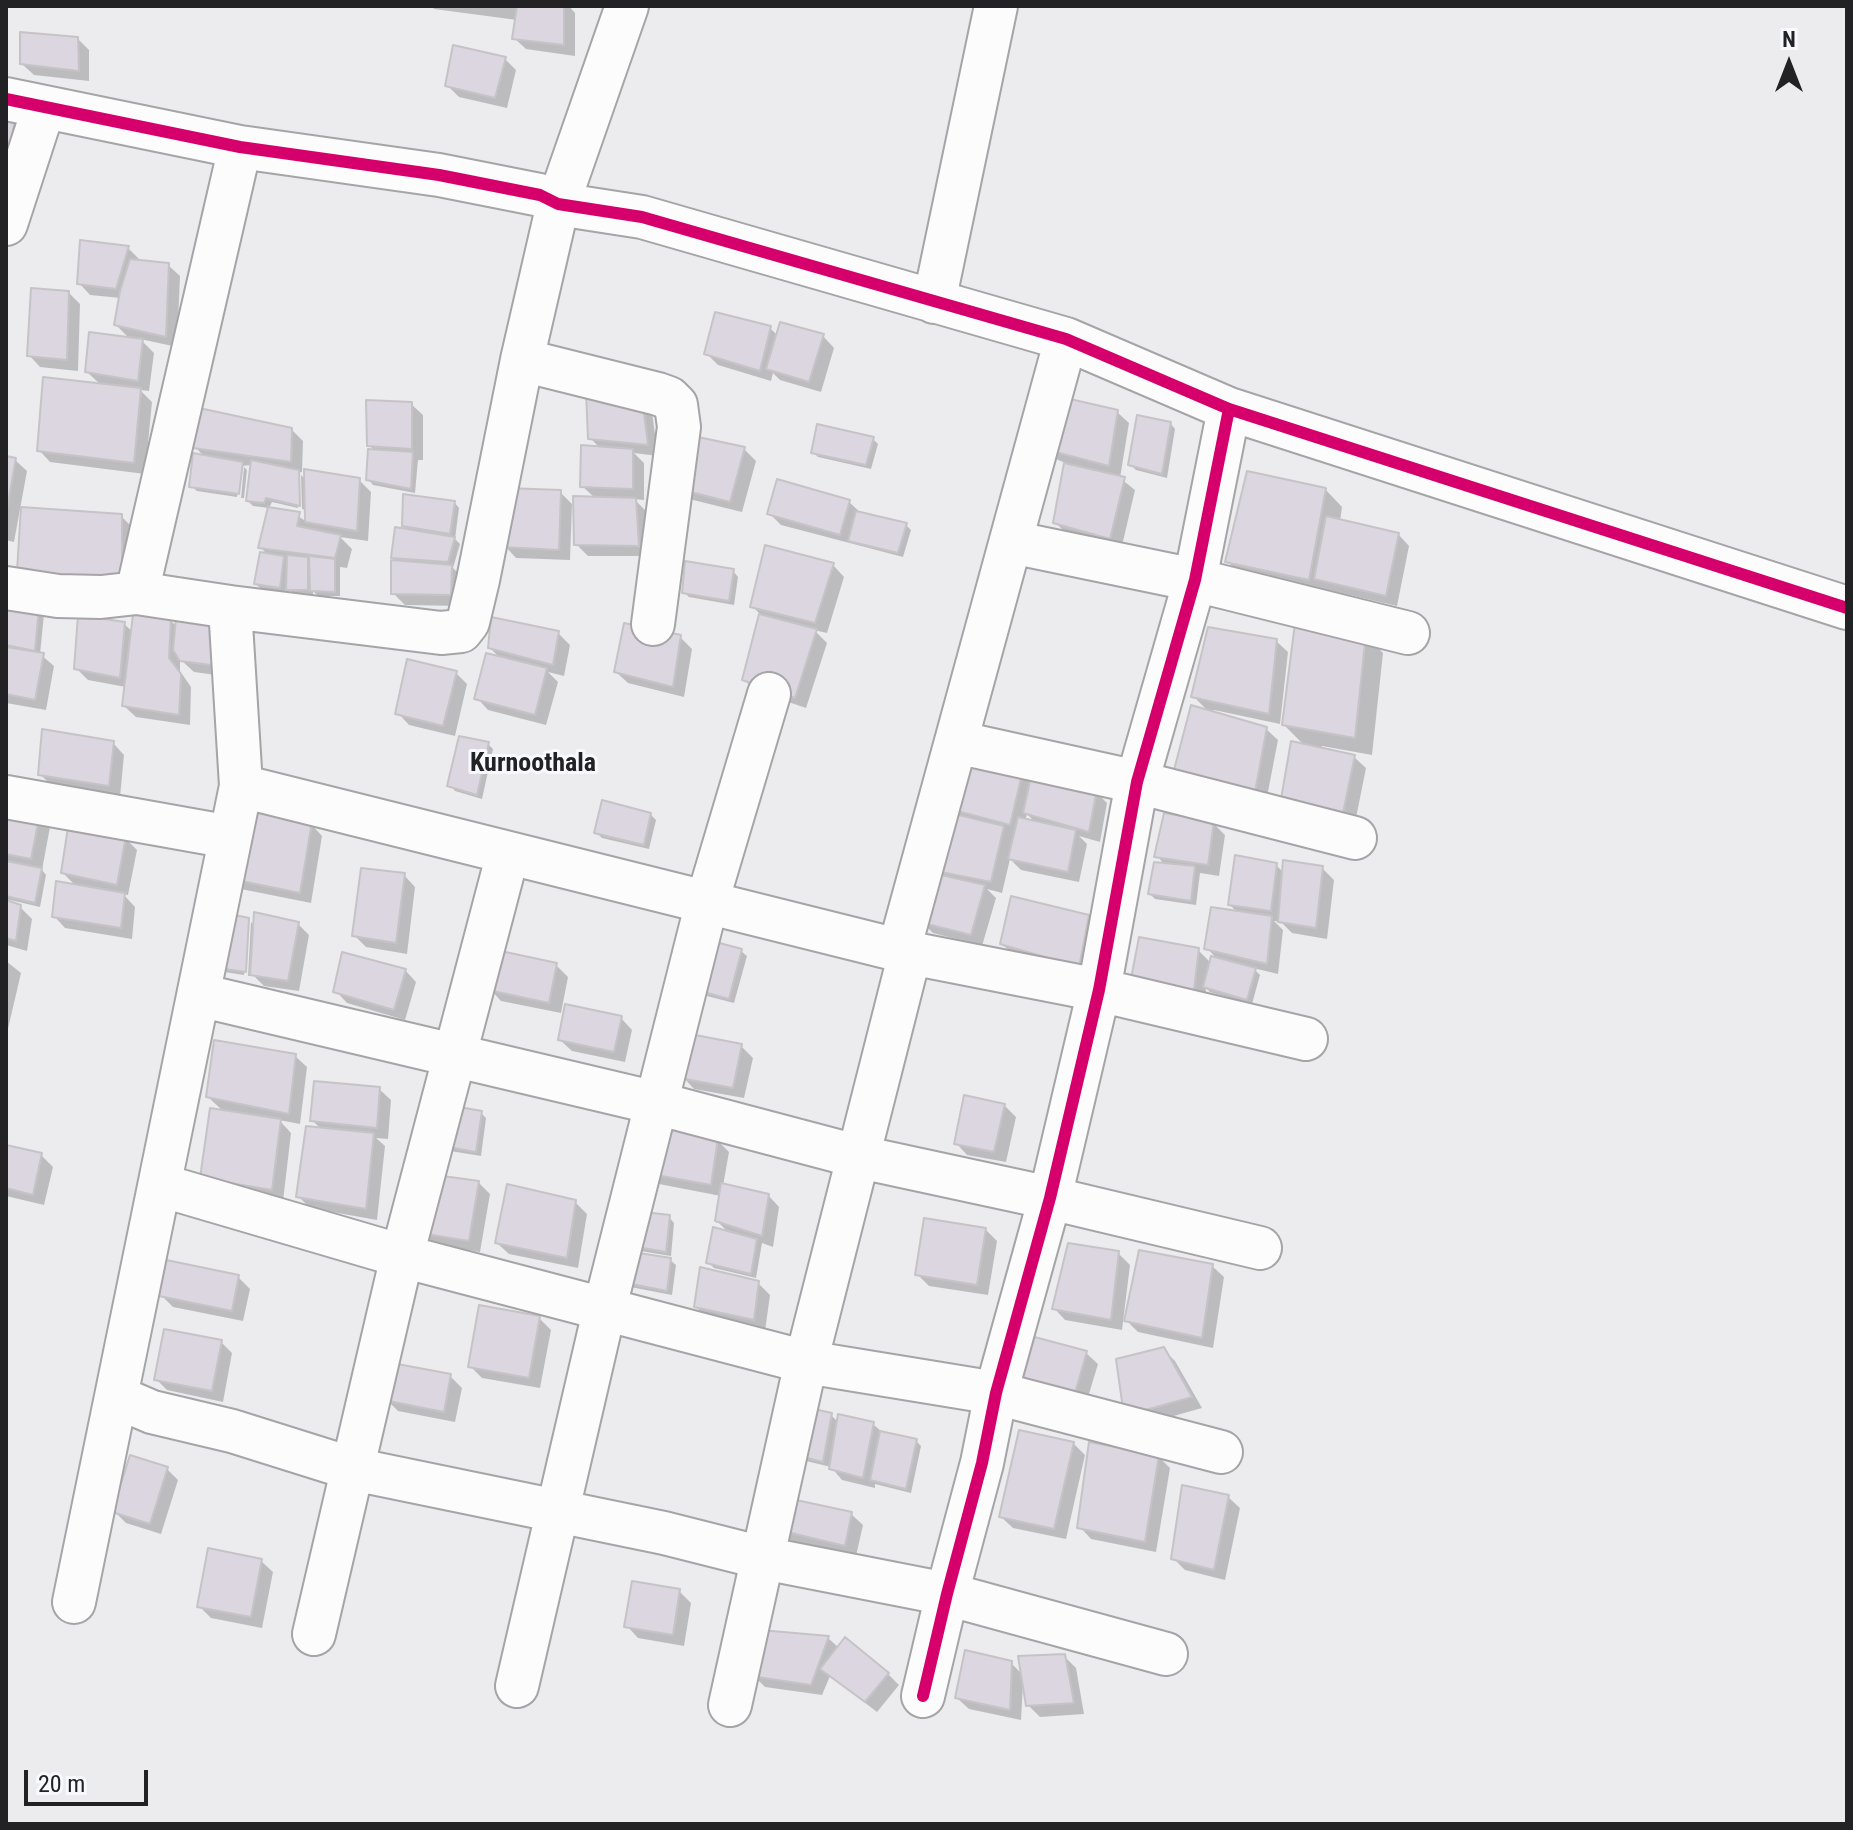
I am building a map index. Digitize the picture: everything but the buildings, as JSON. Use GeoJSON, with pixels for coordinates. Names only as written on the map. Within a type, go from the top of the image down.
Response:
{"type":"FeatureCollection","features":[{"type":"Feature","properties":{"kind":"street"},"geometry":{"type":"LineString","coordinates":[[6,588],[58,596],[101,597],[137,593],[441,633],[461,631],[468,622],[478,580],[522,360],[558,204],[627,6]]}},
{"type":"Feature","properties":{"kind":"street"},"geometry":{"type":"LineString","coordinates":[[934,302],[996,6]]}},
{"type":"Feature","properties":{"kind":"street"},"geometry":{"type":"LineString","coordinates":[[6,224],[25,103],[240,147],[439,175],[540,195],[558,204],[642,217],[1066,339],[1229,409],[1847,608]]}},
{"type":"Feature","properties":{"kind":"street"},"geometry":{"type":"LineString","coordinates":[[137,593],[240,147]]}},
{"type":"Feature","properties":{"kind":"street"},"geometry":{"type":"LineString","coordinates":[[730,1705],[806,1362],[860,1157],[956,742],[1066,339]]}},
{"type":"Feature","properties":{"kind":"street"},"geometry":{"type":"LineString","coordinates":[[522,360],[658,394],[676,405],[679,427],[653,624]]}},
{"type":"Feature","properties":{"kind":"street"},"geometry":{"type":"LineString","coordinates":[[923,1696],[982,1463],[996,1393],[1050,1198],[1099,990],[1137,782],[1195,580],[1229,409]]}},
{"type":"Feature","properties":{"kind":"street"},"geometry":{"type":"LineString","coordinates":[[1011,542],[1195,580],[1408,633]]}},
{"type":"Feature","properties":{"kind":"street"},"geometry":{"type":"LineString","coordinates":[[74,1602],[241,786],[230,607]]}},
{"type":"Feature","properties":{"kind":"street"},"geometry":{"type":"LineString","coordinates":[[517,1686],[605,1307],[707,902],[769,694]]}},
{"type":"Feature","properties":{"kind":"street"},"geometry":{"type":"LineString","coordinates":[[956,742],[1137,782],[1355,838]]}},
{"type":"Feature","properties":{"kind":"street"},"geometry":{"type":"LineString","coordinates":[[241,786],[905,952],[1099,990],[1306,1039]]}},
{"type":"Feature","properties":{"kind":"street"},"geometry":{"type":"LineString","coordinates":[[6,797],[230,837]]}},
{"type":"Feature","properties":{"kind":"street"},"geometry":{"type":"LineString","coordinates":[[314,1634],[402,1256],[508,853]]}},
{"type":"Feature","properties":{"kind":"street"},"geometry":{"type":"LineString","coordinates":[[199,995],[656,1103],[860,1157],[1260,1248]]}},
{"type":"Feature","properties":{"kind":"street"},"geometry":{"type":"LineString","coordinates":[[160,1185],[402,1256],[806,1362],[996,1393],[1221,1452]]}},
{"type":"Feature","properties":{"kind":"street"},"geometry":{"type":"LineString","coordinates":[[117,1397],[152,1412],[232,1431],[353,1469],[664,1533],[763,1558],[947,1594],[1166,1654]]}},
{"type":"Feature","properties":{"kind":"cycle path"},"geometry":{"type":"LineString","coordinates":[[6,99],[240,147],[439,175],[540,195],[558,204],[642,217],[1066,339],[1229,409],[1847,608]]}},
{"type":"Feature","properties":{"kind":"cycle path"},"geometry":{"type":"LineString","coordinates":[[923,1696],[982,1463],[996,1393],[1050,1198],[1099,990],[1137,782],[1195,580],[1229,409]]}},
{"type":"Feature","properties":{"kind":"district","name":"Kurnoothala"},"geometry":{"type":"Point","coordinates":[533,764]}}]}
